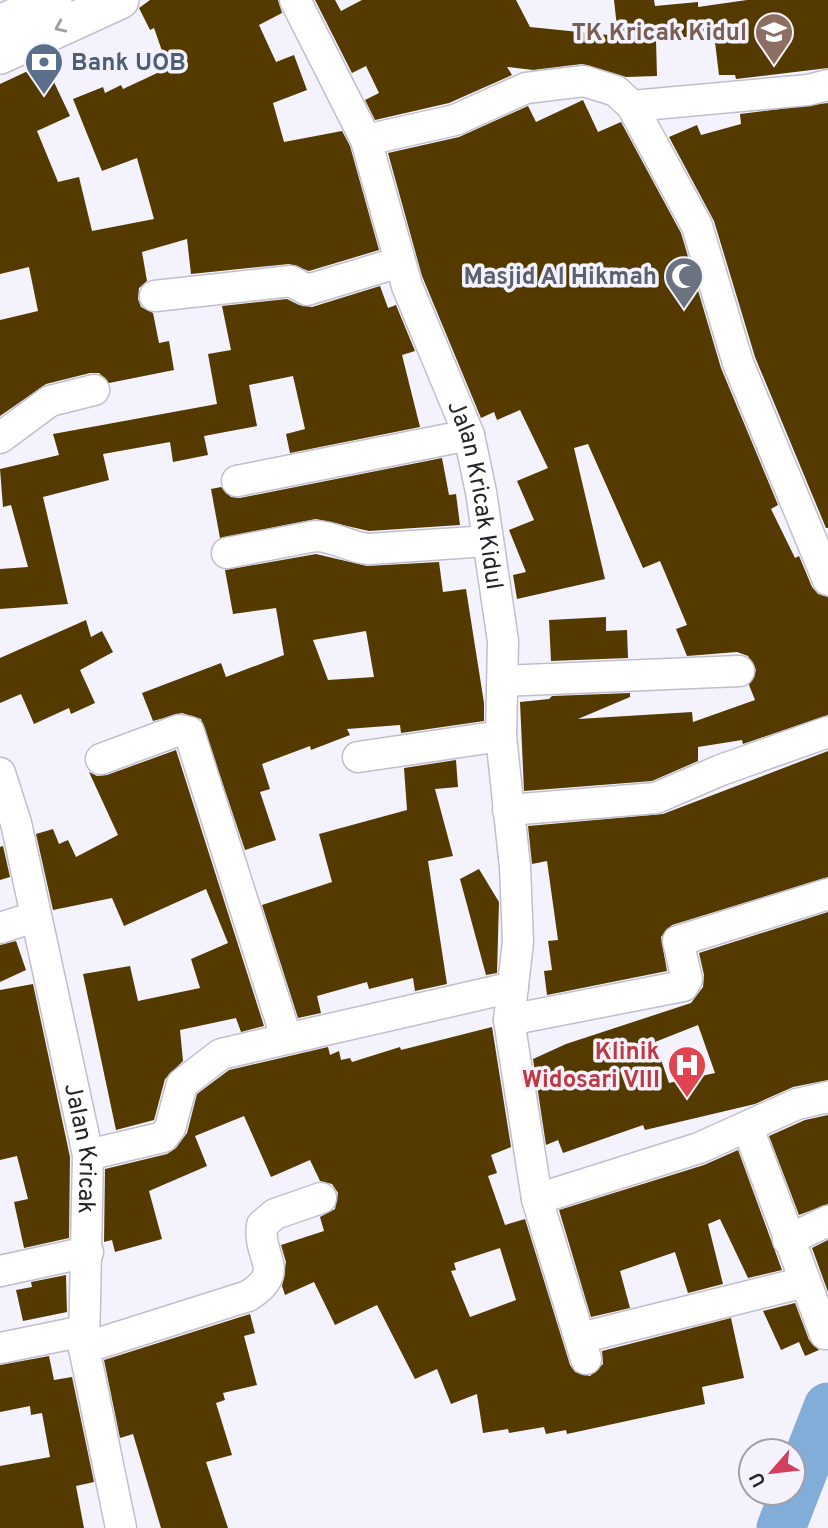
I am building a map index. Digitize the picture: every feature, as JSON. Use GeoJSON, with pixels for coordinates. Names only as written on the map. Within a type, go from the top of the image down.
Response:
{"type":"FeatureCollection","features":[{"type":"Feature","properties":{"kind":"main road"},"geometry":{"type":"LineString","coordinates":[[0,24],[53,0]]}},
{"type":"Feature","properties":{"kind":"main road"},"geometry":{"type":"LineString","coordinates":[[0,55],[120,0]]}},
{"type":"Feature","properties":{"kind":"street","name":"Jalan Kricak Kidul"},"geometry":{"type":"LineString","coordinates":[[295,0],[366,140],[420,323],[469,435],[499,600],[503,681],[501,736],[515,867],[518,942],[509,1020],[537,1199],[583,1348],[805,1282]]}},
{"type":"Feature","properties":{"kind":"street"},"geometry":{"type":"LineString","coordinates":[[366,140],[456,120],[526,88],[584,81],[616,91],[632,106],[697,226],[738,363],[828,580]]}},
{"type":"Feature","properties":{"kind":"street"},"geometry":{"type":"LineString","coordinates":[[632,106],[808,90],[828,85]]}},
{"type":"Feature","properties":{"kind":"street"},"geometry":{"type":"LineString","coordinates":[[155,296],[291,281],[307,290],[400,262]]}},
{"type":"Feature","properties":{"kind":"street"},"geometry":{"type":"LineString","coordinates":[[0,438],[50,401],[94,390]]}},
{"type":"Feature","properties":{"kind":"street"},"geometry":{"type":"LineString","coordinates":[[237,481],[469,435]]}},
{"type":"Feature","properties":{"kind":"street"},"geometry":{"type":"LineString","coordinates":[[228,553],[315,536],[328,536],[358,548],[369,549],[488,541]]}},
{"type":"Feature","properties":{"kind":"street"},"geometry":{"type":"LineString","coordinates":[[503,681],[738,671]]}},
{"type":"Feature","properties":{"kind":"street"},"geometry":{"type":"LineString","coordinates":[[101,759],[179,730],[190,732],[286,1037]]}},
{"type":"Feature","properties":{"kind":"street"},"geometry":{"type":"LineString","coordinates":[[508,810],[656,798],[720,770],[828,733]]}},
{"type":"Feature","properties":{"kind":"street"},"geometry":{"type":"LineString","coordinates":[[358,757],[501,736]]}},
{"type":"Feature","properties":{"kind":"street","name":"Jalan Kricak"},"geometry":{"type":"LineString","coordinates":[[0,773],[8,826],[34,917],[88,1155],[88,1252],[84,1339],[121,1528]]}},
{"type":"Feature","properties":{"kind":"street"},"geometry":{"type":"LineString","coordinates":[[509,1020],[683,986],[687,979],[678,941],[828,894]]}},
{"type":"Feature","properties":{"kind":"street"},"geometry":{"type":"LineString","coordinates":[[0,928],[34,917]]}},
{"type":"Feature","properties":{"kind":"street"},"geometry":{"type":"LineString","coordinates":[[88,1155],[163,1137],[170,1128],[182,1084],[220,1054],[513,987]]}},
{"type":"Feature","properties":{"kind":"street"},"geometry":{"type":"LineString","coordinates":[[537,1199],[699,1147],[748,1128],[797,1104],[828,1097]]}},
{"type":"Feature","properties":{"kind":"street"},"geometry":{"type":"LineString","coordinates":[[748,1128],[825,1334]]}},
{"type":"Feature","properties":{"kind":"street"},"geometry":{"type":"LineString","coordinates":[[0,1349],[84,1339],[248,1296],[265,1282],[270,1270],[261,1234],[262,1225],[275,1214],[321,1198]]}},
{"type":"Feature","properties":{"kind":"street"},"geometry":{"type":"LineString","coordinates":[[788,1240],[828,1221]]}},
{"type":"Feature","properties":{"kind":"street"},"geometry":{"type":"LineString","coordinates":[[0,1271],[88,1252]]}},
{"type":"Feature","properties":{"kind":"building"},"geometry":{"type":"Polygon","coordinates":[[[150,0],[278,0],[282,13],[259,25],[276,62],[294,55],[307,90],[273,103],[284,142],[342,131],[350,146],[379,250],[309,271],[289,264],[191,274],[187,239],[142,252],[147,281],[139,288],[138,299],[141,307],[153,313],[159,343],[169,341],[174,370],[109,383],[99,373],[90,373],[46,384],[0,416],[0,320],[38,311],[29,267],[0,274],[0,84],[45,63],[70,116],[37,131],[58,182],[79,177],[92,231],[154,219],[137,158],[102,171],[73,99],[103,87],[105,93],[121,85],[123,89],[168,68],[154,28],[150,30],[139,8],[150,0]]]}},
{"type":"Feature","properties":{"kind":"building"},"geometry":{"type":"Polygon","coordinates":[[[315,0],[335,0],[341,11],[362,0],[516,0],[530,27],[618,36],[614,0],[654,0],[655,6],[698,2],[698,7],[747,0],[828,0],[828,68],[736,79],[735,75],[719,75],[714,34],[656,40],[657,76],[626,77],[582,64],[533,70],[507,67],[512,75],[449,103],[375,120],[365,100],[379,93],[366,66],[352,73],[315,0]]]}},
{"type":"Feature","properties":{"kind":"building"},"geometry":{"type":"Polygon","coordinates":[[[583,100],[598,132],[621,122],[681,233],[721,368],[778,505],[771,509],[795,558],[799,556],[812,587],[818,594],[828,597],[828,715],[743,744],[742,740],[698,747],[698,761],[652,781],[524,791],[520,702],[549,699],[552,696],[630,693],[630,697],[578,719],[692,712],[693,722],[755,700],[749,685],[756,670],[748,656],[737,652],[687,656],[676,629],[687,625],[660,561],[643,568],[588,444],[574,448],[605,579],[517,599],[513,575],[526,572],[509,530],[534,520],[517,481],[548,468],[520,410],[497,420],[494,412],[481,418],[422,276],[388,153],[459,137],[528,106],[536,122],[583,100]]]}},
{"type":"Feature","properties":{"kind":"building"},"geometry":{"type":"Polygon","coordinates":[[[828,103],[826,528],[755,357],[714,221],[669,137],[697,125],[701,135],[741,124],[740,114],[828,103]]]}},
{"type":"Feature","properties":{"kind":"building"},"geometry":{"type":"Polygon","coordinates":[[[380,286],[388,308],[396,305],[415,351],[402,355],[420,427],[290,453],[286,434],[305,429],[293,376],[249,385],[257,426],[204,436],[208,455],[173,462],[170,442],[103,454],[109,480],[43,497],[68,604],[0,609],[0,569],[28,567],[11,505],[3,507],[0,469],[59,455],[53,434],[217,404],[208,354],[231,350],[222,306],[287,299],[312,307],[380,286]]]}},
{"type":"Feature","properties":{"kind":"building"},"geometry":{"type":"Polygon","coordinates":[[[442,458],[449,495],[456,494],[460,525],[369,531],[316,519],[220,538],[211,489],[221,487],[231,497],[240,498],[442,458]]]}},
{"type":"Feature","properties":{"kind":"building"},"geometry":{"type":"Polygon","coordinates":[[[316,554],[367,566],[439,562],[443,592],[466,589],[484,703],[484,721],[401,733],[400,725],[347,729],[350,735],[262,764],[270,789],[260,792],[276,840],[245,850],[201,719],[182,713],[153,721],[142,693],[221,663],[226,677],[284,655],[276,608],[233,614],[225,570],[316,554]],[[366,631],[313,640],[328,680],[374,677],[366,631]]]}},
{"type":"Feature","properties":{"kind":"building"},"geometry":{"type":"Polygon","coordinates":[[[606,617],[606,631],[627,630],[628,658],[551,661],[549,620],[606,617]]]}},
{"type":"Feature","properties":{"kind":"building"},"geometry":{"type":"Polygon","coordinates":[[[86,620],[91,637],[102,631],[113,652],[80,670],[95,703],[71,714],[69,708],[34,724],[21,694],[0,703],[0,658],[86,620]]]}},
{"type":"Feature","properties":{"kind":"building"},"geometry":{"type":"Polygon","coordinates":[[[176,750],[264,1026],[241,1032],[236,1018],[180,1030],[183,1061],[165,1079],[154,1120],[116,1130],[83,974],[130,966],[138,1001],[200,988],[191,959],[228,943],[206,889],[124,926],[112,898],[53,910],[36,834],[53,829],[59,844],[68,840],[76,857],[118,835],[89,772],[97,776],[107,775],[176,750]]]}},
{"type":"Feature","properties":{"kind":"building"},"geometry":{"type":"Polygon","coordinates":[[[828,751],[828,877],[672,925],[661,937],[667,971],[547,995],[544,971],[552,970],[548,941],[558,940],[547,861],[532,864],[528,826],[663,814],[828,751]]]}},
{"type":"Feature","properties":{"kind":"building"},"geometry":{"type":"Polygon","coordinates":[[[456,760],[458,787],[435,789],[453,856],[428,861],[447,984],[415,991],[413,978],[369,989],[367,982],[317,996],[321,1013],[298,1018],[262,905],[332,882],[319,834],[407,810],[404,768],[456,760]]]}},
{"type":"Feature","properties":{"kind":"building"},"geometry":{"type":"Polygon","coordinates":[[[3,846],[10,877],[0,880],[0,847],[3,846]]]}},
{"type":"Feature","properties":{"kind":"building"},"geometry":{"type":"Polygon","coordinates":[[[479,869],[499,902],[497,973],[486,975],[460,879],[479,869]]]}},
{"type":"Feature","properties":{"kind":"building"},"geometry":{"type":"Polygon","coordinates":[[[828,912],[828,1080],[793,1087],[755,1104],[645,1130],[643,1125],[563,1153],[558,1140],[546,1145],[533,1059],[566,1044],[691,1003],[703,987],[704,975],[699,953],[828,912]],[[698,1025],[655,1042],[669,1083],[715,1073],[698,1025]]]}},
{"type":"Feature","properties":{"kind":"building"},"geometry":{"type":"Polygon","coordinates":[[[16,941],[26,970],[0,982],[0,945],[16,941]]]}},
{"type":"Feature","properties":{"kind":"building"},"geometry":{"type":"Polygon","coordinates":[[[33,984],[70,1157],[69,1238],[24,1248],[14,1202],[28,1199],[17,1156],[0,1160],[0,990],[33,984]]]}},
{"type":"Feature","properties":{"kind":"building"},"geometry":{"type":"Polygon","coordinates":[[[492,1027],[511,1147],[491,1155],[497,1173],[488,1176],[505,1225],[525,1219],[570,1365],[575,1372],[590,1376],[603,1364],[602,1351],[731,1318],[744,1378],[702,1387],[705,1404],[567,1434],[566,1430],[546,1434],[544,1427],[509,1433],[508,1429],[483,1433],[477,1394],[451,1404],[437,1369],[415,1379],[377,1305],[335,1325],[314,1282],[285,1295],[282,1286],[286,1262],[281,1245],[324,1231],[320,1217],[335,1209],[338,1193],[332,1184],[320,1181],[310,1160],[271,1177],[244,1116],[195,1136],[207,1166],[149,1191],[162,1239],[115,1252],[112,1240],[104,1242],[105,1169],[167,1154],[176,1148],[187,1133],[197,1094],[229,1070],[328,1047],[330,1055],[339,1051],[341,1060],[350,1058],[352,1062],[400,1047],[401,1050],[492,1027]],[[500,1248],[454,1263],[456,1270],[451,1271],[470,1317],[516,1300],[500,1248]]]}},
{"type":"Feature","properties":{"kind":"building"},"geometry":{"type":"Polygon","coordinates":[[[828,1115],[828,1204],[799,1215],[769,1136],[805,1120],[828,1115]]]}},
{"type":"Feature","properties":{"kind":"building"},"geometry":{"type":"Polygon","coordinates":[[[738,1150],[782,1270],[748,1278],[720,1219],[708,1224],[723,1284],[688,1293],[675,1252],[620,1271],[630,1308],[591,1317],[559,1210],[704,1165],[738,1150]]]}},
{"type":"Feature","properties":{"kind":"building"},"geometry":{"type":"Polygon","coordinates":[[[828,1240],[828,1292],[812,1248],[828,1240]]]}},
{"type":"Feature","properties":{"kind":"building"},"geometry":{"type":"Polygon","coordinates":[[[66,1275],[67,1312],[23,1321],[16,1290],[32,1287],[31,1282],[66,1275]]]}},
{"type":"Feature","properties":{"kind":"building"},"geometry":{"type":"Polygon","coordinates":[[[795,1303],[809,1340],[819,1350],[805,1356],[799,1342],[781,1350],[763,1311],[795,1303]]]}},
{"type":"Feature","properties":{"kind":"building"},"geometry":{"type":"Polygon","coordinates":[[[250,1314],[255,1333],[244,1336],[257,1385],[223,1393],[225,1400],[216,1403],[232,1455],[206,1462],[228,1528],[161,1528],[133,1434],[120,1438],[104,1360],[250,1314]]]}},
{"type":"Feature","properties":{"kind":"building"},"geometry":{"type":"Polygon","coordinates":[[[49,1356],[54,1380],[72,1377],[94,1482],[76,1486],[84,1528],[0,1528],[0,1466],[50,1457],[42,1413],[31,1415],[30,1406],[0,1412],[0,1365],[49,1356]]]}},
{"type":"Feature","properties":{"kind":"waterway"},"geometry":{"type":"LineString","coordinates":[[781,1528],[828,1407]]}},
{"type":"Feature","properties":{"kind":"place","name":"TK Kricak Kidul"},"geometry":{"type":"Point","coordinates":[774,66]}},
{"type":"Feature","properties":{"kind":"place","name":"Bank UOB"},"geometry":{"type":"Point","coordinates":[44,96]}},
{"type":"Feature","properties":{"kind":"place","name":"Masjid Al Hikmah"},"geometry":{"type":"Point","coordinates":[684,310]}},
{"type":"Feature","properties":{"kind":"place","name":"Klinik Widosari VIII"},"geometry":{"type":"Point","coordinates":[687,1099]}}]}
